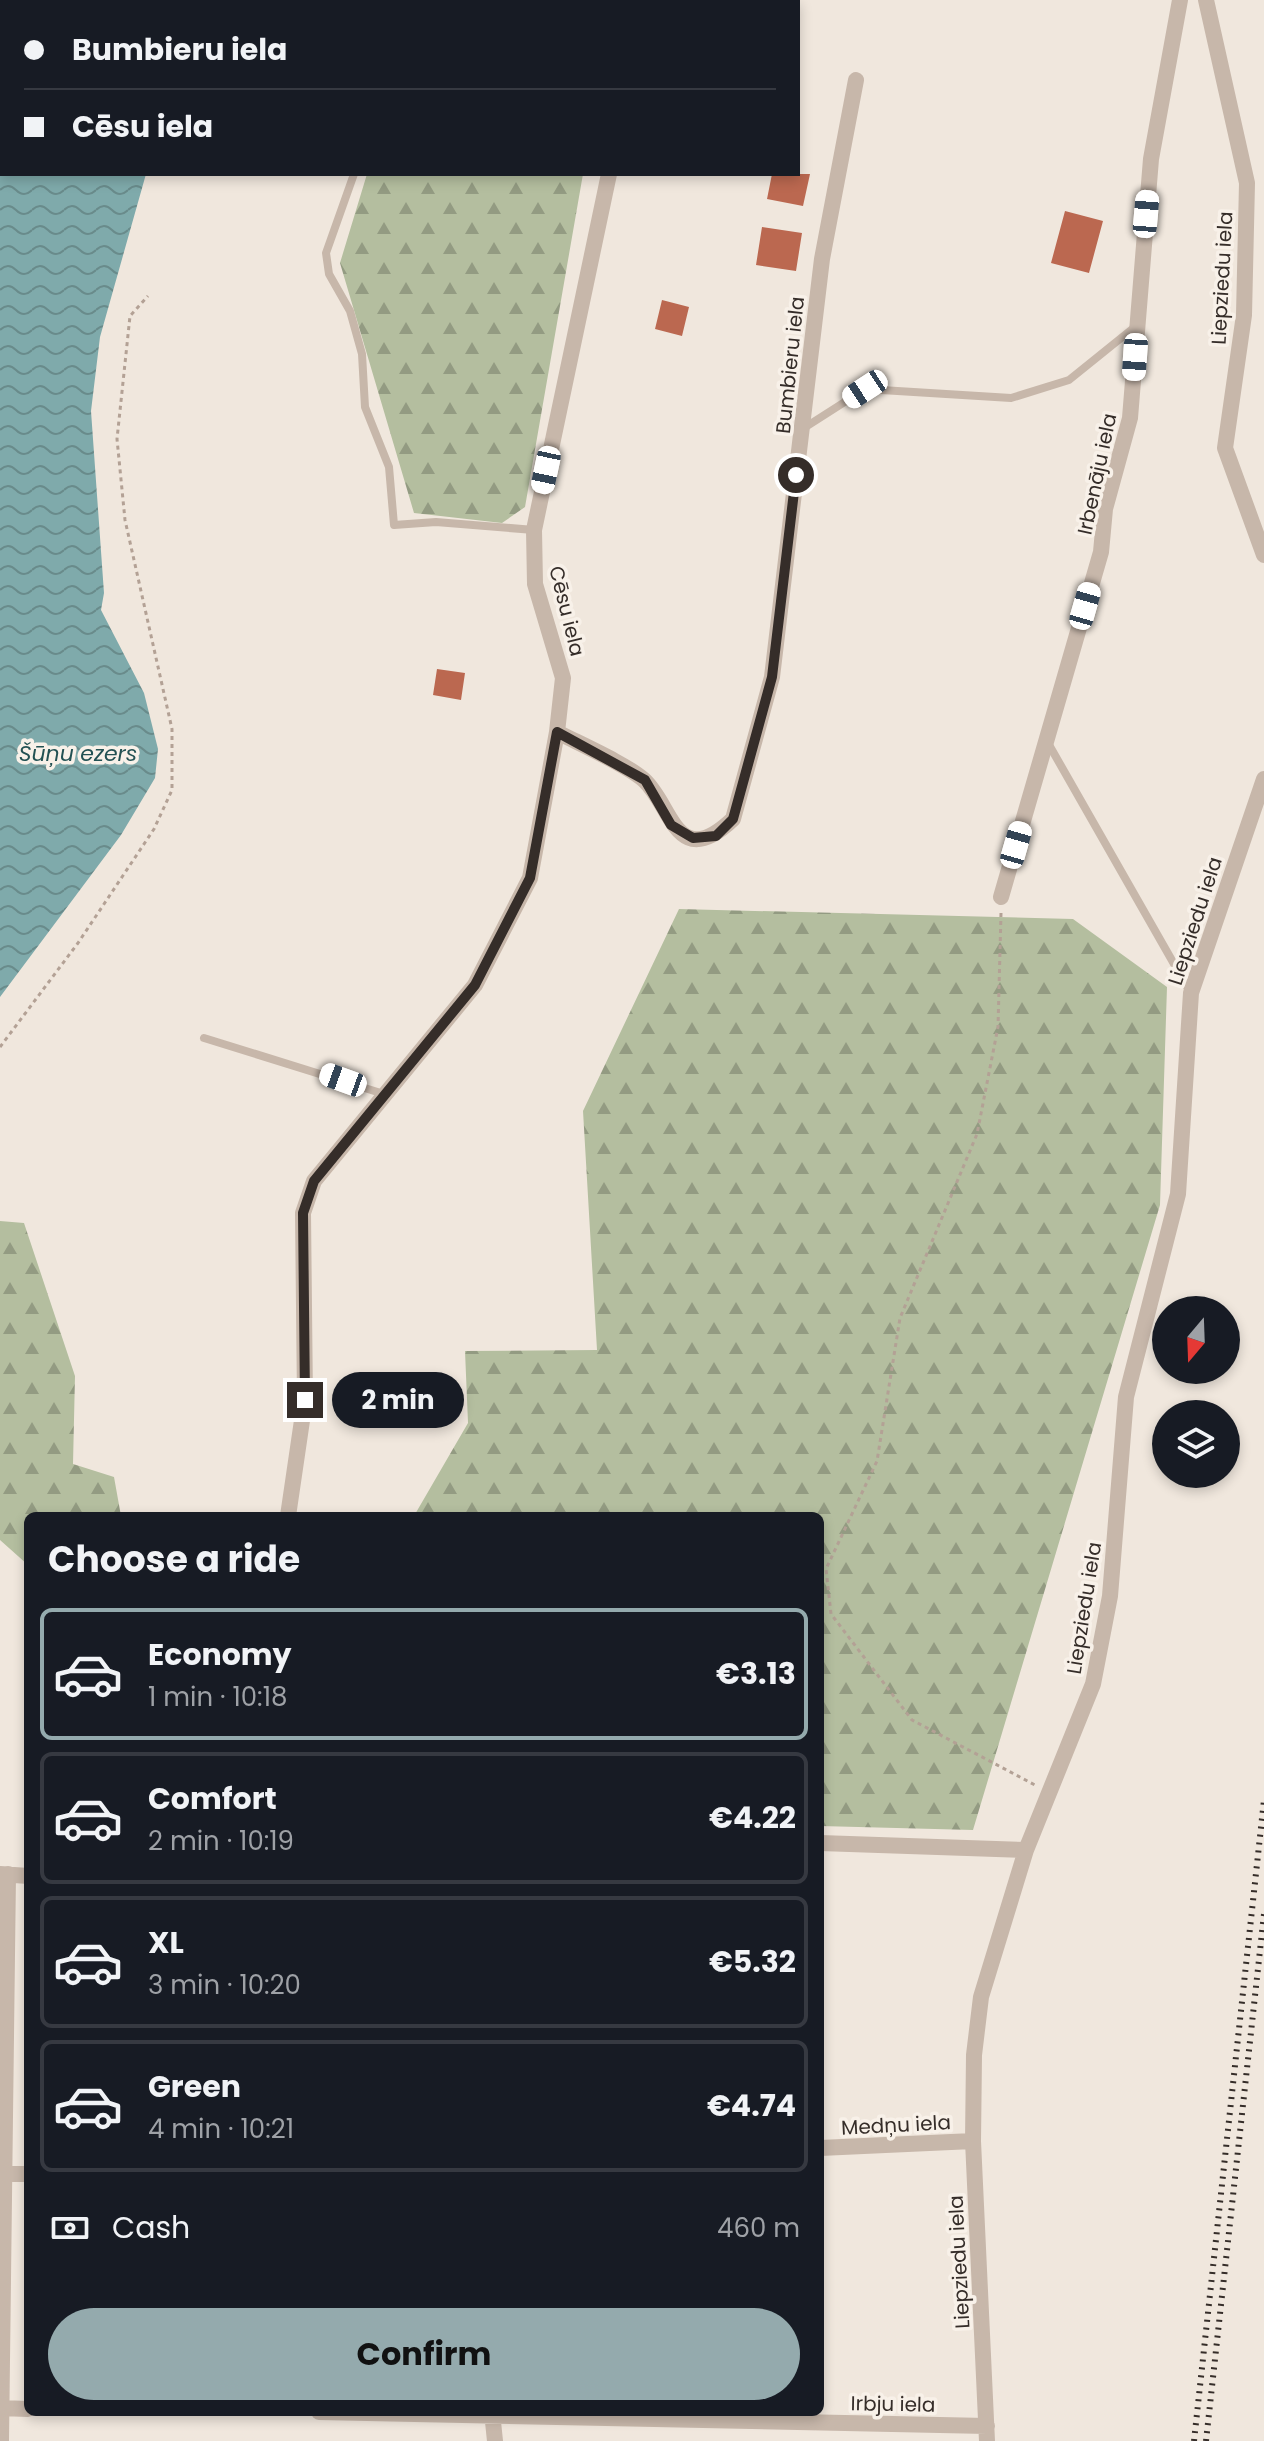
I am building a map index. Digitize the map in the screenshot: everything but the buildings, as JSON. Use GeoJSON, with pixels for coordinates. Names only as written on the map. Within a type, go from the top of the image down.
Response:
{"type":"FeatureCollection","features":[{"type":"Feature","properties":{"kind":"street","name":"Irbenāju iela"},"geometry":{"type":"LineString","coordinates":[[1001,897],[1101,552],[1105,509],[1130,418],[1151,159],[1180,0]]}},
{"type":"Feature","properties":{"kind":"street","name":"Liepziedu iela"},"geometry":{"type":"LineString","coordinates":[[1206,0],[1247,183],[1244,315],[1225,448],[1264,555]]}},
{"type":"Feature","properties":{"kind":"street","name":"Bumbieru iela"},"geometry":{"type":"LineString","coordinates":[[557,732],[645,780],[671,825],[693,838],[716,836],[733,819],[772,677],[822,259],[856,80]]}},
{"type":"Feature","properties":{"kind":"street","name":"Cēsu iela"},"geometry":{"type":"LineString","coordinates":[[289,1512],[305,1400],[303,1213],[314,1181],[475,985],[530,878],[557,732],[563,678],[535,584],[534,530],[609,176]]}},
{"type":"Feature","properties":{"kind":"street","name":"Liepziedu iela"},"geometry":{"type":"LineString","coordinates":[[987,2434],[973,2141],[974,2055],[981,1997],[1026,1850],[1093,1684],[1110,1596],[1126,1397],[1178,1194],[1191,993],[1264,779]]}},
{"type":"Feature","properties":{"kind":"street"},"geometry":{"type":"LineString","coordinates":[[824,1843],[1026,1850]]}},
{"type":"Feature","properties":{"kind":"street"},"geometry":{"type":"LineString","coordinates":[[1,2441],[4,1874],[24,1876]]}},
{"type":"Feature","properties":{"kind":"street","name":"Medņu iela"},"geometry":{"type":"LineString","coordinates":[[824,2148],[973,2141]]}},
{"type":"Feature","properties":{"kind":"street"},"geometry":{"type":"LineString","coordinates":[[2,2174],[24,2174]]}},
{"type":"Feature","properties":{"kind":"street"},"geometry":{"type":"LineString","coordinates":[[0,2408],[24,2409]]}},
{"type":"Feature","properties":{"kind":"street"},"geometry":{"type":"LineString","coordinates":[[492,2416],[495,2441]]}},
{"type":"Feature","properties":{"kind":"street","name":"Irbju iela"},"geometry":{"type":"LineString","coordinates":[[563,2416],[987,2434]]}},
{"type":"Feature","properties":{"kind":"lane"},"geometry":{"type":"LineString","coordinates":[[353,176],[326,253],[329,274],[350,311],[362,354],[365,407],[389,467],[394,525],[436,522],[534,530]]}},
{"type":"Feature","properties":{"kind":"lane"},"geometry":{"type":"LineString","coordinates":[[804,428],[865,389],[1011,398],[1069,380],[1137,326]]}},
{"type":"Feature","properties":{"kind":"lane"},"geometry":{"type":"LineString","coordinates":[[1046,740],[1191,993]]}},
{"type":"Feature","properties":{"kind":"lane"},"geometry":{"type":"LineString","coordinates":[[204,1038],[385,1094]]}},
{"type":"Feature","properties":{"kind":"path"},"geometry":{"type":"LineString","coordinates":[[0,1047],[78,943],[154,829],[172,790],[172,729],[125,520],[117,439],[130,316],[148,296]]}},
{"type":"Feature","properties":{"kind":"path"},"geometry":{"type":"LineString","coordinates":[[1001,897],[998,1027],[977,1134],[900,1318],[877,1461],[826,1569],[831,1614],[912,1720],[1048,1792]]}},
{"type":"Feature","properties":{"kind":"green space"},"geometry":{"type":"Polygon","coordinates":[[[366,176],[583,176],[525,507],[502,523],[414,513],[340,263],[366,176]]]}},
{"type":"Feature","properties":{"kind":"green space"},"geometry":{"type":"Polygon","coordinates":[[[679,909],[1073,919],[1167,987],[1160,1205],[973,1830],[824,1826],[824,1512],[416,1512],[468,1423],[465,1351],[597,1350],[583,1111],[679,909]]]}},
{"type":"Feature","properties":{"kind":"green space"},"geometry":{"type":"Polygon","coordinates":[[[0,1221],[24,1223],[75,1376],[73,1464],[114,1477],[120,1512],[24,1512],[24,1561],[0,1540],[0,1221]]]}},
{"type":"Feature","properties":{"kind":"water","name":"Šūņu ezers"},"geometry":{"type":"Polygon","coordinates":[[[0,176],[145,176],[100,337],[91,411],[104,593],[101,610],[144,693],[158,749],[155,778],[121,835],[0,997],[0,176]]]}},
{"type":"Feature","properties":{"kind":"railway"},"geometry":{"type":"LineString","coordinates":[[1194,2441],[1264,1800]]}},
{"type":"Feature","properties":{"kind":"railway"},"geometry":{"type":"LineString","coordinates":[[1206,2441],[1264,1914]]}},
{"type":"Feature","properties":{"kind":"route"},"geometry":{"type":"LineString","coordinates":[[305,1400],[303,1213],[314,1181],[475,985],[530,878],[557,732],[645,780],[671,825],[693,838],[716,836],[733,819],[772,677],[796,475]]}}]}
